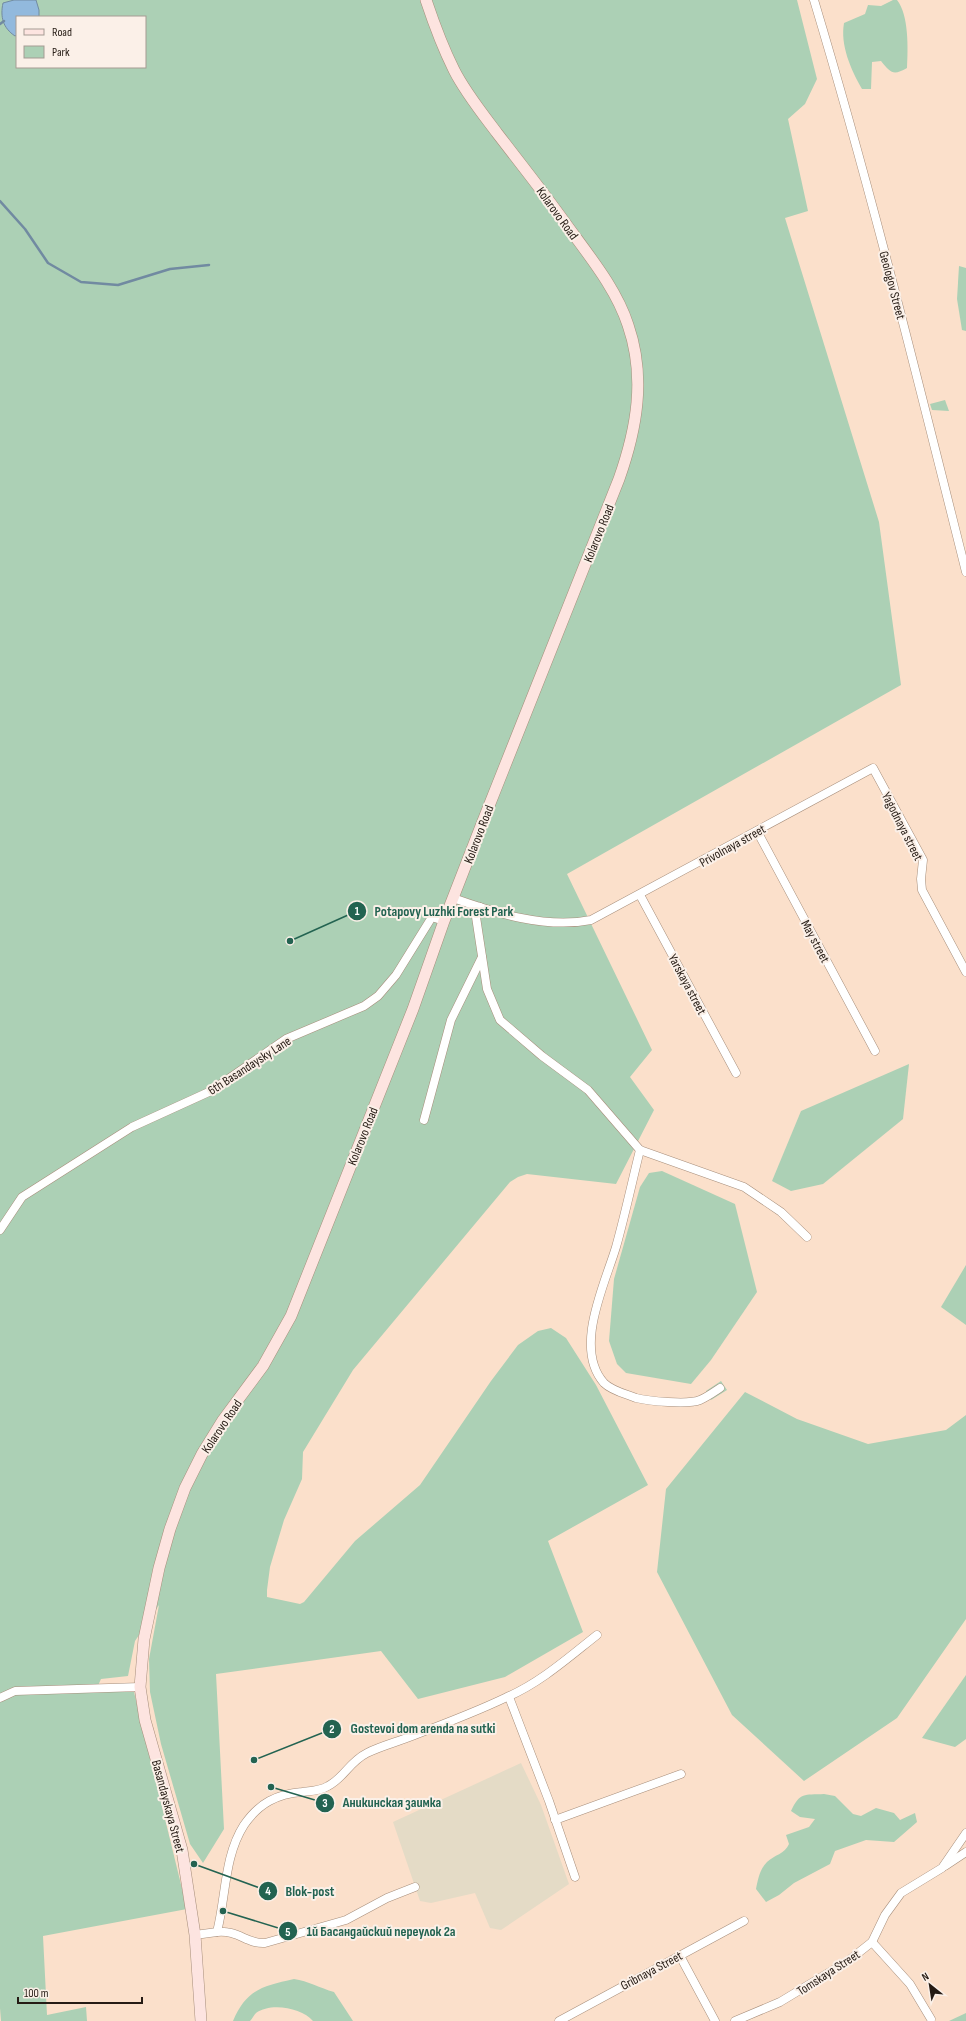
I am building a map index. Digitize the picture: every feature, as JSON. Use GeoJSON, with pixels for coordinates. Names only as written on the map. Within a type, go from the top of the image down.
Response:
{"type":"FeatureCollection","features":[{"type":"Feature","properties":{"kind":"street","name":"Kolarovo Road"},"geometry":{"type":"LineString","coordinates":[[140,1687],[144,1639],[159,1568],[170,1529],[183,1494],[202,1454],[223,1420],[263,1366],[291,1316],[413,1009],[444,921],[619,478],[629,451],[637,414],[638,386],[635,354],[628,324],[611,289],[548,199],[480,110],[455,71],[440,39],[426,0]]}},
{"type":"Feature","properties":{"kind":"street","name":"Geologov Street"},"geometry":{"type":"LineString","coordinates":[[814,0],[840,86],[898,301],[966,572]]}},
{"type":"Feature","properties":{"kind":"street","name":"Privolnaya street"},"geometry":{"type":"LineString","coordinates":[[640,895],[873,768]]}},
{"type":"Feature","properties":{"kind":"street","name":"Yagodnaya street"},"geometry":{"type":"LineString","coordinates":[[873,768],[924,860],[921,879],[922,890],[966,972]]}},
{"type":"Feature","properties":{"kind":"street","name":"May street"},"geometry":{"type":"LineString","coordinates":[[757,831],[875,1051]]}},
{"type":"Feature","properties":{"kind":"street"},"geometry":{"type":"LineString","coordinates":[[453,898],[497,914],[572,924],[591,920],[640,895]]}},
{"type":"Feature","properties":{"kind":"street","name":"Yarskaya street"},"geometry":{"type":"LineString","coordinates":[[640,895],[736,1073]]}},
{"type":"Feature","properties":{"kind":"street"},"geometry":{"type":"LineString","coordinates":[[480,907],[476,917],[487,990],[500,1020],[542,1056],[588,1090],[640,1150],[744,1187],[781,1212],[808,1237]]}},
{"type":"Feature","properties":{"kind":"street","name":"6th Basandaysky Lane"},"geometry":{"type":"LineString","coordinates":[[0,1230],[22,1197],[132,1127],[211,1091],[286,1039],[364,1006],[378,996],[396,976],[432,918],[444,921]]}},
{"type":"Feature","properties":{"kind":"street"},"geometry":{"type":"LineString","coordinates":[[424,1120],[451,1020],[482,957]]}},
{"type":"Feature","properties":{"kind":"street"},"geometry":{"type":"LineString","coordinates":[[640,1150],[616,1246],[592,1323],[590,1344],[595,1366],[604,1383],[617,1392],[641,1399],[670,1402],[698,1401],[720,1388]]}},
{"type":"Feature","properties":{"kind":"street"},"geometry":{"type":"LineString","coordinates":[[217,1932],[222,1914],[230,1859],[235,1843],[244,1825],[258,1808],[267,1801],[284,1794],[320,1790],[337,1780],[350,1764],[368,1752],[509,1697],[540,1678],[597,1635]]}},
{"type":"Feature","properties":{"kind":"street"},"geometry":{"type":"LineString","coordinates":[[0,1698],[15,1691],[140,1687]]}},
{"type":"Feature","properties":{"kind":"street","name":"Basandayskaya Street"},"geometry":{"type":"LineString","coordinates":[[140,1687],[146,1720],[182,1850],[195,1935],[201,2021]]}},
{"type":"Feature","properties":{"kind":"street"},"geometry":{"type":"LineString","coordinates":[[509,1697],[575,1877]]}},
{"type":"Feature","properties":{"kind":"street"},"geometry":{"type":"LineString","coordinates":[[555,1820],[681,1774]]}},
{"type":"Feature","properties":{"kind":"street","name":"Tomskaya Street"},"geometry":{"type":"LineString","coordinates":[[735,2021],[755,2011],[780,2002],[815,1982],[848,1961],[872,1942],[885,1915],[901,1893],[942,1868],[966,1833]]}},
{"type":"Feature","properties":{"kind":"street"},"geometry":{"type":"LineString","coordinates":[[942,1868],[966,1852]]}},
{"type":"Feature","properties":{"kind":"street"},"geometry":{"type":"LineString","coordinates":[[195,1935],[217,1932],[232,1932],[258,1943],[265,1943],[346,1920],[387,1898],[415,1887]]}},
{"type":"Feature","properties":{"kind":"street","name":"Gribnaya Street"},"geometry":{"type":"LineString","coordinates":[[559,2021],[744,1921]]}},
{"type":"Feature","properties":{"kind":"street"},"geometry":{"type":"LineString","coordinates":[[872,1942],[910,1984],[931,2019]]}},
{"type":"Feature","properties":{"kind":"street"},"geometry":{"type":"LineString","coordinates":[[680,1956],[715,2021]]}},
{"type":"Feature","properties":{"kind":"shaded area"},"geometry":{"type":"Polygon","coordinates":[[[521,1763],[541,1805],[569,1884],[501,1930],[490,1928],[475,1893],[431,1903],[420,1901],[393,1822],[521,1763]]]}},
{"type":"Feature","properties":{"kind":"green space"},"geometry":{"type":"Polygon","coordinates":[[[0,0],[797,0],[817,79],[805,104],[788,119],[808,211],[785,218],[879,522],[901,685],[567,874],[652,1050],[630,1077],[654,1110],[616,1184],[527,1174],[510,1182],[353,1370],[303,1452],[302,1479],[284,1520],[270,1567],[267,1597],[300,1604],[304,1602],[355,1541],[420,1485],[491,1381],[518,1345],[538,1331],[551,1328],[566,1338],[596,1385],[648,1485],[548,1541],[583,1632],[505,1677],[418,1699],[381,1651],[216,1674],[224,1829],[203,1863],[190,1844],[161,1744],[150,1692],[149,1659],[159,1605],[135,1641],[128,1676],[101,1679],[95,1692],[134,1692],[187,1909],[43,1936],[47,2015],[86,2007],[87,2021],[1,2021],[0,0]]]}},
{"type":"Feature","properties":{"kind":"green space"},"geometry":{"type":"Polygon","coordinates":[[[893,0],[897,0],[901,6],[906,23],[907,68],[898,72],[892,72],[881,61],[872,62],[871,89],[862,89],[847,57],[843,31],[844,23],[865,14],[868,5],[881,6],[893,0]]]}},
{"type":"Feature","properties":{"kind":"green space"},"geometry":{"type":"Polygon","coordinates":[[[959,266],[966,268],[966,331],[962,330],[957,299],[959,266]]]}},
{"type":"Feature","properties":{"kind":"green space"},"geometry":{"type":"Polygon","coordinates":[[[945,400],[949,411],[932,410],[930,404],[945,400]]]}},
{"type":"Feature","properties":{"kind":"green space"},"geometry":{"type":"Polygon","coordinates":[[[909,1064],[903,1119],[823,1184],[791,1191],[772,1181],[801,1111],[909,1064]]]}},
{"type":"Feature","properties":{"kind":"green space"},"geometry":{"type":"Polygon","coordinates":[[[662,1171],[735,1204],[757,1292],[711,1360],[691,1384],[626,1373],[617,1364],[609,1341],[614,1279],[640,1187],[649,1173],[662,1171]]]}},
{"type":"Feature","properties":{"kind":"green space"},"geometry":{"type":"Polygon","coordinates":[[[966,1265],[966,1325],[941,1307],[966,1265]]]}},
{"type":"Feature","properties":{"kind":"green space"},"geometry":{"type":"Polygon","coordinates":[[[721,1381],[727,1390],[711,1400],[706,1391],[721,1381]]]}},
{"type":"Feature","properties":{"kind":"green space"},"geometry":{"type":"Polygon","coordinates":[[[745,1392],[797,1419],[868,1444],[946,1430],[966,1415],[966,1619],[897,1718],[804,1781],[732,1715],[657,1572],[666,1489],[745,1392]]]}},
{"type":"Feature","properties":{"kind":"green space"},"geometry":{"type":"Polygon","coordinates":[[[966,1675],[966,1739],[955,1747],[922,1738],[966,1675]]]}},
{"type":"Feature","properties":{"kind":"green space"},"geometry":{"type":"Polygon","coordinates":[[[824,1794],[835,1796],[853,1814],[861,1816],[876,1808],[894,1813],[900,1820],[915,1813],[917,1822],[894,1842],[866,1840],[835,1851],[830,1864],[794,1883],[779,1895],[766,1902],[756,1889],[761,1871],[767,1862],[785,1850],[789,1844],[786,1835],[809,1827],[815,1819],[800,1817],[791,1811],[794,1805],[797,1800],[803,1796],[824,1794]]]}},
{"type":"Feature","properties":{"kind":"green space"},"geometry":{"type":"Polygon","coordinates":[[[294,1979],[334,1992],[353,2021],[313,2021],[302,2013],[278,2007],[262,2010],[256,2013],[250,2021],[233,2021],[244,2002],[256,1991],[273,1984],[294,1979]]]}},
{"type":"Feature","properties":{"kind":"green space"},"geometry":{"type":"Polygon","coordinates":[[[966,2013],[966,2021],[949,2021],[966,2013]]]}},
{"type":"Feature","properties":{"kind":"water"},"geometry":{"type":"Polygon","coordinates":[[[14,0],[36,0],[39,16],[16,16],[15,36],[3,22],[3,3],[14,0]]]}},
{"type":"Feature","properties":{"kind":"waterway"},"geometry":{"type":"LineString","coordinates":[[0,24],[4,21]]}},
{"type":"Feature","properties":{"kind":"waterway"},"geometry":{"type":"LineString","coordinates":[[0,201],[25,229],[48,263],[81,282],[118,285],[170,269],[209,265]]}},
{"type":"Feature","properties":{"kind":"place","name":"Potapovy Luzhki Forest Park"},"geometry":{"type":"Point","coordinates":[290,941]}},
{"type":"Feature","properties":{"kind":"place","name":"Gostevoi dom arenda na sutki"},"geometry":{"type":"Point","coordinates":[254,1760]}},
{"type":"Feature","properties":{"kind":"place","name":"Аникинская заимка"},"geometry":{"type":"Point","coordinates":[271,1787]}},
{"type":"Feature","properties":{"kind":"place","name":"Blok-post"},"geometry":{"type":"Point","coordinates":[194,1864]}},
{"type":"Feature","properties":{"kind":"place","name":"1й Басандайский переулок 2а"},"geometry":{"type":"Point","coordinates":[223,1911]}}]}
